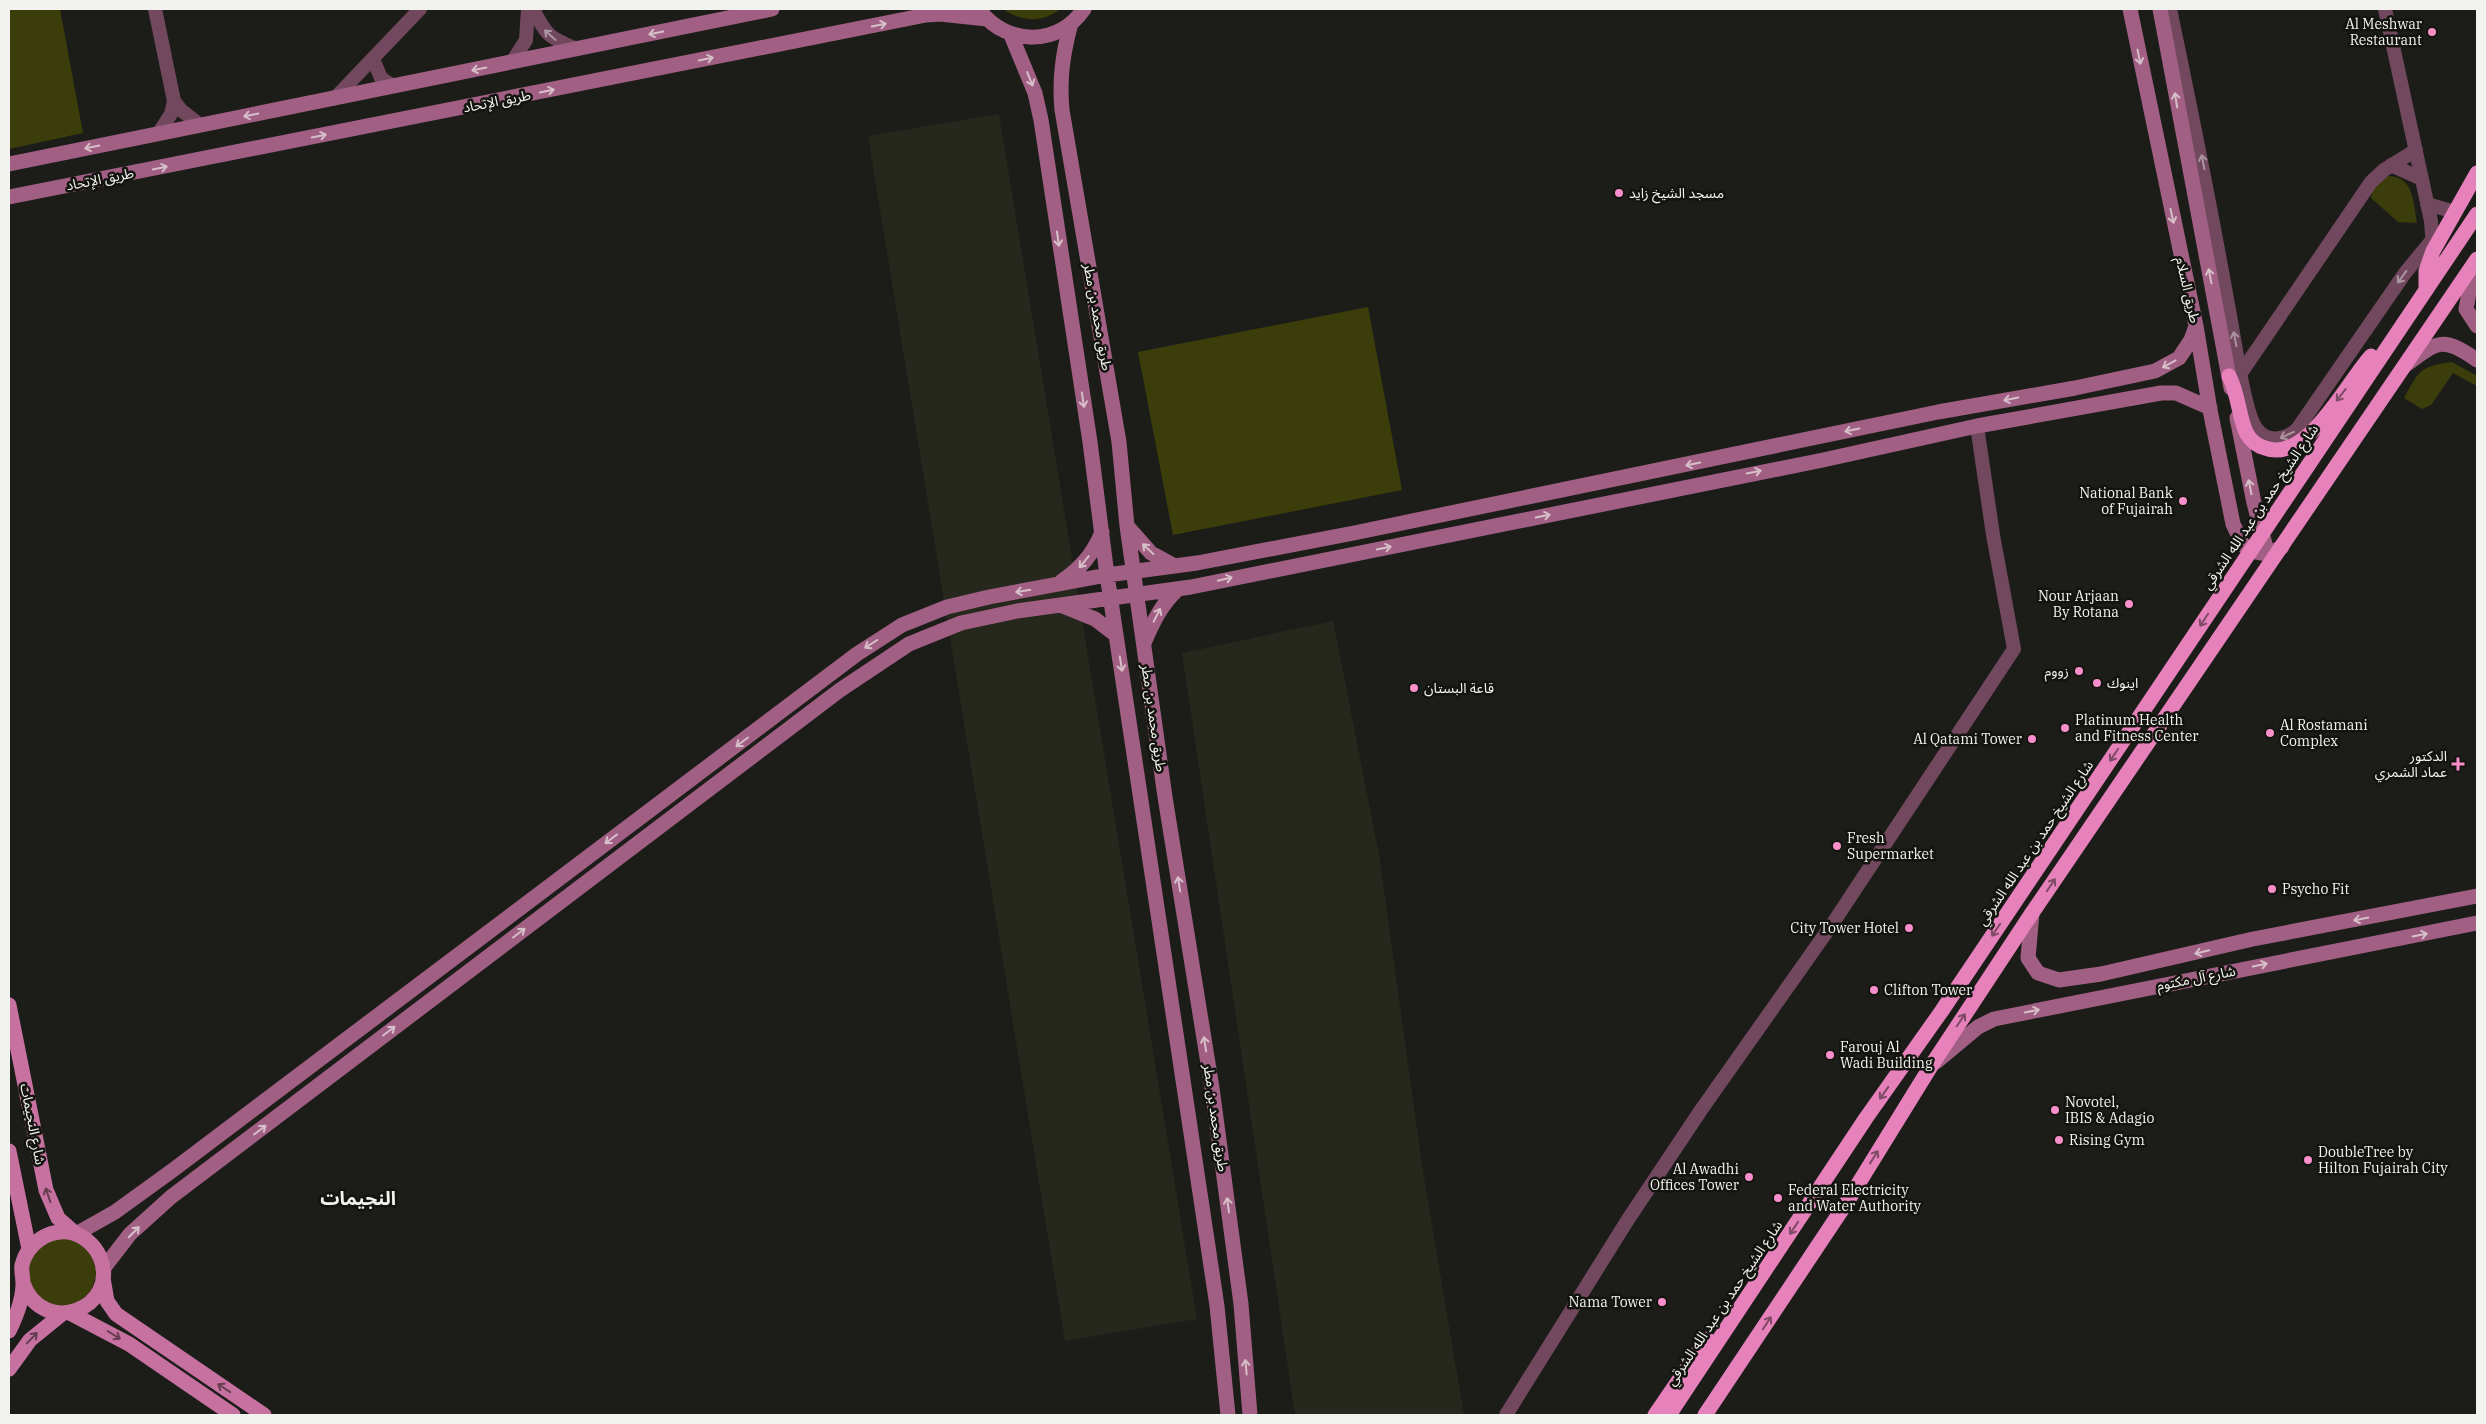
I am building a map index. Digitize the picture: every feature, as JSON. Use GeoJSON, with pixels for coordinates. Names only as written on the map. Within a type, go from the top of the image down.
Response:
{"type":"FeatureCollection","features":[{"type":"Feature","properties":{"kind":"highway"},"geometry":{"type":"LineString","coordinates":[[2426,290],[2426,271],[2433,245],[2455,212],[2477,173]]}},
{"type":"Feature","properties":{"kind":"highway","name":"شارع الشيخ حمد بن عبد الله الشرقي"},"geometry":{"type":"LineString","coordinates":[[1669,1415],[1866,1118],[1947,1004],[2477,214]]}},
{"type":"Feature","properties":{"kind":"highway"},"geometry":{"type":"LineString","coordinates":[[1705,1415],[1847,1202],[1931,1066],[2032,913],[2296,528],[2476,261]]}},
{"type":"Feature","properties":{"kind":"highway"},"geometry":{"type":"LineString","coordinates":[[2235,374],[2236,391],[2246,433],[2261,447],[2270,450],[2286,449],[2310,435],[2369,358],[2407,319]]}},
{"type":"Feature","properties":{"kind":"highway"},"geometry":{"type":"LineString","coordinates":[[2296,528],[2288,532],[2284,531],[2280,527],[2280,522],[2363,398],[2386,350]]}},
{"type":"Feature","properties":{"kind":"highway"},"geometry":{"type":"LineString","coordinates":[[2158,728],[2165,707],[2252,574],[2251,570],[2245,567],[2236,572]]}},
{"type":"Feature","properties":{"kind":"highway"},"geometry":{"type":"LineString","coordinates":[[1655,1415],[1727,1311],[1750,1292]]}},
{"type":"Feature","properties":{"kind":"highway"},"geometry":{"type":"LineString","coordinates":[[1713,1415],[1740,1364]]}},
{"type":"Feature","properties":{"kind":"main road","name":"شارع النجيمات"},"geometry":{"type":"LineString","coordinates":[[9,1005],[46,1190],[58,1218],[76,1234]]}},
{"type":"Feature","properties":{"kind":"main road","name":"شارع النجيمات"},"geometry":{"type":"LineString","coordinates":[[9,1151],[29,1249]]}},
{"type":"Feature","properties":{"kind":"main road"},"geometry":{"type":"LineString","coordinates":[[9,1331],[17,1310],[23,1283],[22,1266],[29,1249],[47,1235],[64,1232],[76,1234],[88,1241],[97,1250],[107,1301],[116,1314],[264,1415]]}},
{"type":"Feature","properties":{"kind":"main road"},"geometry":{"type":"LineString","coordinates":[[9,1369],[30,1340],[66,1313],[84,1307],[95,1297],[103,1273]]}},
{"type":"Feature","properties":{"kind":"main road"},"geometry":{"type":"LineString","coordinates":[[23,1283],[34,1303],[47,1311],[66,1313],[129,1344],[232,1415]]}},
{"type":"Feature","properties":{"kind":"street"},"geometry":{"type":"LineString","coordinates":[[155,9],[174,100],[181,110],[200,125]]}},
{"type":"Feature","properties":{"kind":"street"},"geometry":{"type":"LineString","coordinates":[[334,99],[420,9]]}},
{"type":"Feature","properties":{"kind":"street"},"geometry":{"type":"LineString","coordinates":[[512,62],[526,40],[528,9]]}},
{"type":"Feature","properties":{"kind":"street"},"geometry":{"type":"LineString","coordinates":[[533,9],[544,31],[551,38],[577,49]]}},
{"type":"Feature","properties":{"kind":"street"},"geometry":{"type":"LineString","coordinates":[[9,164],[772,9]]}},
{"type":"Feature","properties":{"kind":"street"},"geometry":{"type":"LineString","coordinates":[[982,14],[1011,35],[1024,37],[1043,36],[1061,30],[1072,23],[1084,9]]}},
{"type":"Feature","properties":{"kind":"street","name":"طريق السلام"},"geometry":{"type":"LineString","coordinates":[[2130,9],[2196,326],[2233,524],[2243,545],[2250,551]]}},
{"type":"Feature","properties":{"kind":"street","name":"طريق السلام"},"geometry":{"type":"LineString","coordinates":[[2160,9],[2182,130],[2235,374],[2266,554],[2263,575]]}},
{"type":"Feature","properties":{"kind":"street"},"geometry":{"type":"LineString","coordinates":[[2170,9],[2198,137],[2235,374],[2257,430],[2266,437],[2275,439],[2292,434],[2405,273],[2433,245],[2422,179],[2386,13]]}},
{"type":"Feature","properties":{"kind":"street","name":"طريق اﻹتحاد"},"geometry":{"type":"LineString","coordinates":[[9,198],[926,15],[982,14]]}},
{"type":"Feature","properties":{"kind":"street","name":"طريق محمد بن مطر"},"geometry":{"type":"LineString","coordinates":[[1072,23],[1061,63],[1059,86],[1062,110],[1119,442],[1127,526],[1143,645],[1212,1088],[1241,1304],[1250,1415]]}},
{"type":"Feature","properties":{"kind":"street","name":"طريق محمد بن مطر"},"geometry":{"type":"LineString","coordinates":[[1011,35],[1035,93],[1041,120],[1107,575],[1217,1306],[1228,1415]]}},
{"type":"Feature","properties":{"kind":"street"},"geometry":{"type":"LineString","coordinates":[[373,59],[381,78],[393,86]]}},
{"type":"Feature","properties":{"kind":"street"},"geometry":{"type":"LineString","coordinates":[[158,134],[171,114],[174,100]]}},
{"type":"Feature","properties":{"kind":"street"},"geometry":{"type":"LineString","coordinates":[[2182,130],[2198,137]]}},
{"type":"Feature","properties":{"kind":"street"},"geometry":{"type":"LineString","coordinates":[[2235,374],[2256,350],[2371,182],[2391,165],[2416,150]]}},
{"type":"Feature","properties":{"kind":"street"},"geometry":{"type":"LineString","coordinates":[[2391,165],[2422,179]]}},
{"type":"Feature","properties":{"kind":"street"},"geometry":{"type":"LineString","coordinates":[[2427,204],[2455,212]]}},
{"type":"Feature","properties":{"kind":"street"},"geometry":{"type":"LineString","coordinates":[[2476,261],[2466,309],[2477,326]]}},
{"type":"Feature","properties":{"kind":"street"},"geometry":{"type":"LineString","coordinates":[[76,1234],[115,1212],[173,1170],[857,654],[902,625],[947,607],[1107,575],[1175,566],[1348,534],[1612,481],[1938,412],[2068,389],[2155,371],[2169,366],[2179,358],[2186,349],[2196,326]]}},
{"type":"Feature","properties":{"kind":"street"},"geometry":{"type":"LineString","coordinates":[[2404,367],[2430,346],[2440,344],[2458,347],[2477,360]]}},
{"type":"Feature","properties":{"kind":"street"},"geometry":{"type":"LineString","coordinates":[[2065,410],[2074,405],[2078,397],[2068,389]]}},
{"type":"Feature","properties":{"kind":"street"},"geometry":{"type":"LineString","coordinates":[[103,1273],[130,1234],[171,1197],[840,690],[909,644],[961,623],[1059,605],[1177,590],[1795,465],[1977,426],[2065,410],[2161,393],[2176,394],[2210,408]]}},
{"type":"Feature","properties":{"kind":"street"},"geometry":{"type":"LineString","coordinates":[[1506,1415],[1627,1220],[1701,1110],[1832,923],[2014,649],[1993,535],[1977,426]]}},
{"type":"Feature","properties":{"kind":"street"},"geometry":{"type":"LineString","coordinates":[[1795,465],[1791,458],[1791,452],[1800,442]]}},
{"type":"Feature","properties":{"kind":"street"},"geometry":{"type":"LineString","coordinates":[[1599,504],[1617,492],[1617,486],[1612,481]]}},
{"type":"Feature","properties":{"kind":"street"},"geometry":{"type":"LineString","coordinates":[[1127,526],[1151,554],[1175,566]]}},
{"type":"Feature","properties":{"kind":"street"},"geometry":{"type":"LineString","coordinates":[[1057,585],[1082,565],[1096,546],[1102,531]]}},
{"type":"Feature","properties":{"kind":"street"},"geometry":{"type":"LineString","coordinates":[[1342,556],[1335,546],[1348,534]]}},
{"type":"Feature","properties":{"kind":"street"},"geometry":{"type":"LineString","coordinates":[[2250,551],[2266,554],[2282,546]]}},
{"type":"Feature","properties":{"kind":"street"},"geometry":{"type":"LineString","coordinates":[[1143,645],[1156,614],[1164,602],[1177,590]]}},
{"type":"Feature","properties":{"kind":"street"},"geometry":{"type":"LineString","coordinates":[[1059,605],[1095,619],[1116,635]]}},
{"type":"Feature","properties":{"kind":"street","name":"شارع آل مكتوم"},"geometry":{"type":"LineString","coordinates":[[2032,913],[2028,953],[2031,965],[2038,973],[2051,979],[2059,980],[2101,974],[2253,939],[2477,896]]}},
{"type":"Feature","properties":{"kind":"street","name":"شارع آل مكتوم"},"geometry":{"type":"LineString","coordinates":[[1931,1066],[1987,1022],[2094,998],[2477,923]]}},
{"type":"Feature","properties":{"kind":"street"},"geometry":{"type":"LineString","coordinates":[[2094,998],[2088,988],[2092,980],[2101,974]]}},
{"type":"Feature","properties":{"kind":"shaded area"},"geometry":{"type":"Polygon","coordinates":[[[9,9],[60,9],[83,133],[9,149],[9,9]]]}},
{"type":"Feature","properties":{"kind":"shaded area"},"geometry":{"type":"Polygon","coordinates":[[[1003,9],[1060,9],[1046,17],[1032,19],[1017,16],[1003,9]]]}},
{"type":"Feature","properties":{"kind":"shaded area"},"geometry":{"type":"Polygon","coordinates":[[[999,114],[1197,1319],[1065,1341],[868,136],[999,114]]]}},
{"type":"Feature","properties":{"kind":"shaded area"},"geometry":{"type":"Polygon","coordinates":[[[2387,176],[2403,180],[2411,191],[2417,223],[2398,222],[2371,198],[2373,188],[2387,176]]]}},
{"type":"Feature","properties":{"kind":"shaded area"},"geometry":{"type":"Polygon","coordinates":[[[1368,307],[1402,490],[1173,535],[1138,352],[1368,307]]]}},
{"type":"Feature","properties":{"kind":"shaded area"},"geometry":{"type":"Polygon","coordinates":[[[2452,362],[2477,376],[2477,386],[2453,373],[2431,405],[2422,409],[2404,398],[2422,371],[2433,366],[2452,362]]]}},
{"type":"Feature","properties":{"kind":"shaded area"},"geometry":{"type":"Polygon","coordinates":[[[1333,621],[1379,854],[1422,1165],[1464,1415],[1295,1415],[1182,653],[1333,621]]]}},
{"type":"Feature","properties":{"kind":"shaded area"},"geometry":{"type":"Polygon","coordinates":[[[62,1238],[75,1241],[86,1248],[93,1259],[96,1272],[93,1285],[86,1296],[75,1303],[62,1306],[49,1303],[38,1296],[31,1285],[28,1272],[31,1259],[38,1248],[49,1241],[62,1238]]]}},
{"type":"Feature","properties":{"kind":"place","name":"Al Meshwar Restaurant"},"geometry":{"type":"Point","coordinates":[2432,32]}},
{"type":"Feature","properties":{"kind":"place","name":"مسجد الشيخ زايد"},"geometry":{"type":"Point","coordinates":[1619,193]}},
{"type":"Feature","properties":{"kind":"place","name":"National Bank of Fujairah"},"geometry":{"type":"Point","coordinates":[2183,501]}},
{"type":"Feature","properties":{"kind":"place","name":"Nour Arjaan By Rotana"},"geometry":{"type":"Point","coordinates":[2129,604]}},
{"type":"Feature","properties":{"kind":"place","name":"زووم"},"geometry":{"type":"Point","coordinates":[2079,671]}},
{"type":"Feature","properties":{"kind":"place","name":"اينوك"},"geometry":{"type":"Point","coordinates":[2097,683]}},
{"type":"Feature","properties":{"kind":"place","name":"قاعة البستان"},"geometry":{"type":"Point","coordinates":[1414,688]}},
{"type":"Feature","properties":{"kind":"place","name":"Platinum Health and Fitness Center"},"geometry":{"type":"Point","coordinates":[2065,728]}},
{"type":"Feature","properties":{"kind":"place","name":"Al Rostamani Complex"},"geometry":{"type":"Point","coordinates":[2270,733]}},
{"type":"Feature","properties":{"kind":"place","name":"Al Qatami Tower"},"geometry":{"type":"Point","coordinates":[2032,739]}},
{"type":"Feature","properties":{"kind":"place","name":"الدكتور عماد الشمري"},"geometry":{"type":"Point","coordinates":[2458,764]}},
{"type":"Feature","properties":{"kind":"place","name":"Fresh Supermarket"},"geometry":{"type":"Point","coordinates":[1837,846]}},
{"type":"Feature","properties":{"kind":"place","name":"Psycho Fit"},"geometry":{"type":"Point","coordinates":[2272,889]}},
{"type":"Feature","properties":{"kind":"place","name":"City Tower Hotel"},"geometry":{"type":"Point","coordinates":[1909,928]}},
{"type":"Feature","properties":{"kind":"place","name":"Clifton Tower"},"geometry":{"type":"Point","coordinates":[1874,990]}},
{"type":"Feature","properties":{"kind":"place","name":"Farouj Al Wadi Building"},"geometry":{"type":"Point","coordinates":[1830,1055]}},
{"type":"Feature","properties":{"kind":"place","name":"Novotel, IBIS & Adagio"},"geometry":{"type":"Point","coordinates":[2055,1110]}},
{"type":"Feature","properties":{"kind":"place","name":"Rising Gym"},"geometry":{"type":"Point","coordinates":[2059,1140]}},
{"type":"Feature","properties":{"kind":"place","name":"DoubleTree by Hilton Fujairah City"},"geometry":{"type":"Point","coordinates":[2308,1160]}},
{"type":"Feature","properties":{"kind":"place","name":"Al Awadhi Offices Tower"},"geometry":{"type":"Point","coordinates":[1749,1177]}},
{"type":"Feature","properties":{"kind":"place","name":"Federal Electricity and Water Authority"},"geometry":{"type":"Point","coordinates":[1778,1198]}},
{"type":"Feature","properties":{"kind":"place","name":"Nama Tower"},"geometry":{"type":"Point","coordinates":[1662,1302]}},
{"type":"Feature","properties":{"kind":"district","name":"النجيمات"},"geometry":{"type":"Point","coordinates":[358,1198]}}]}
